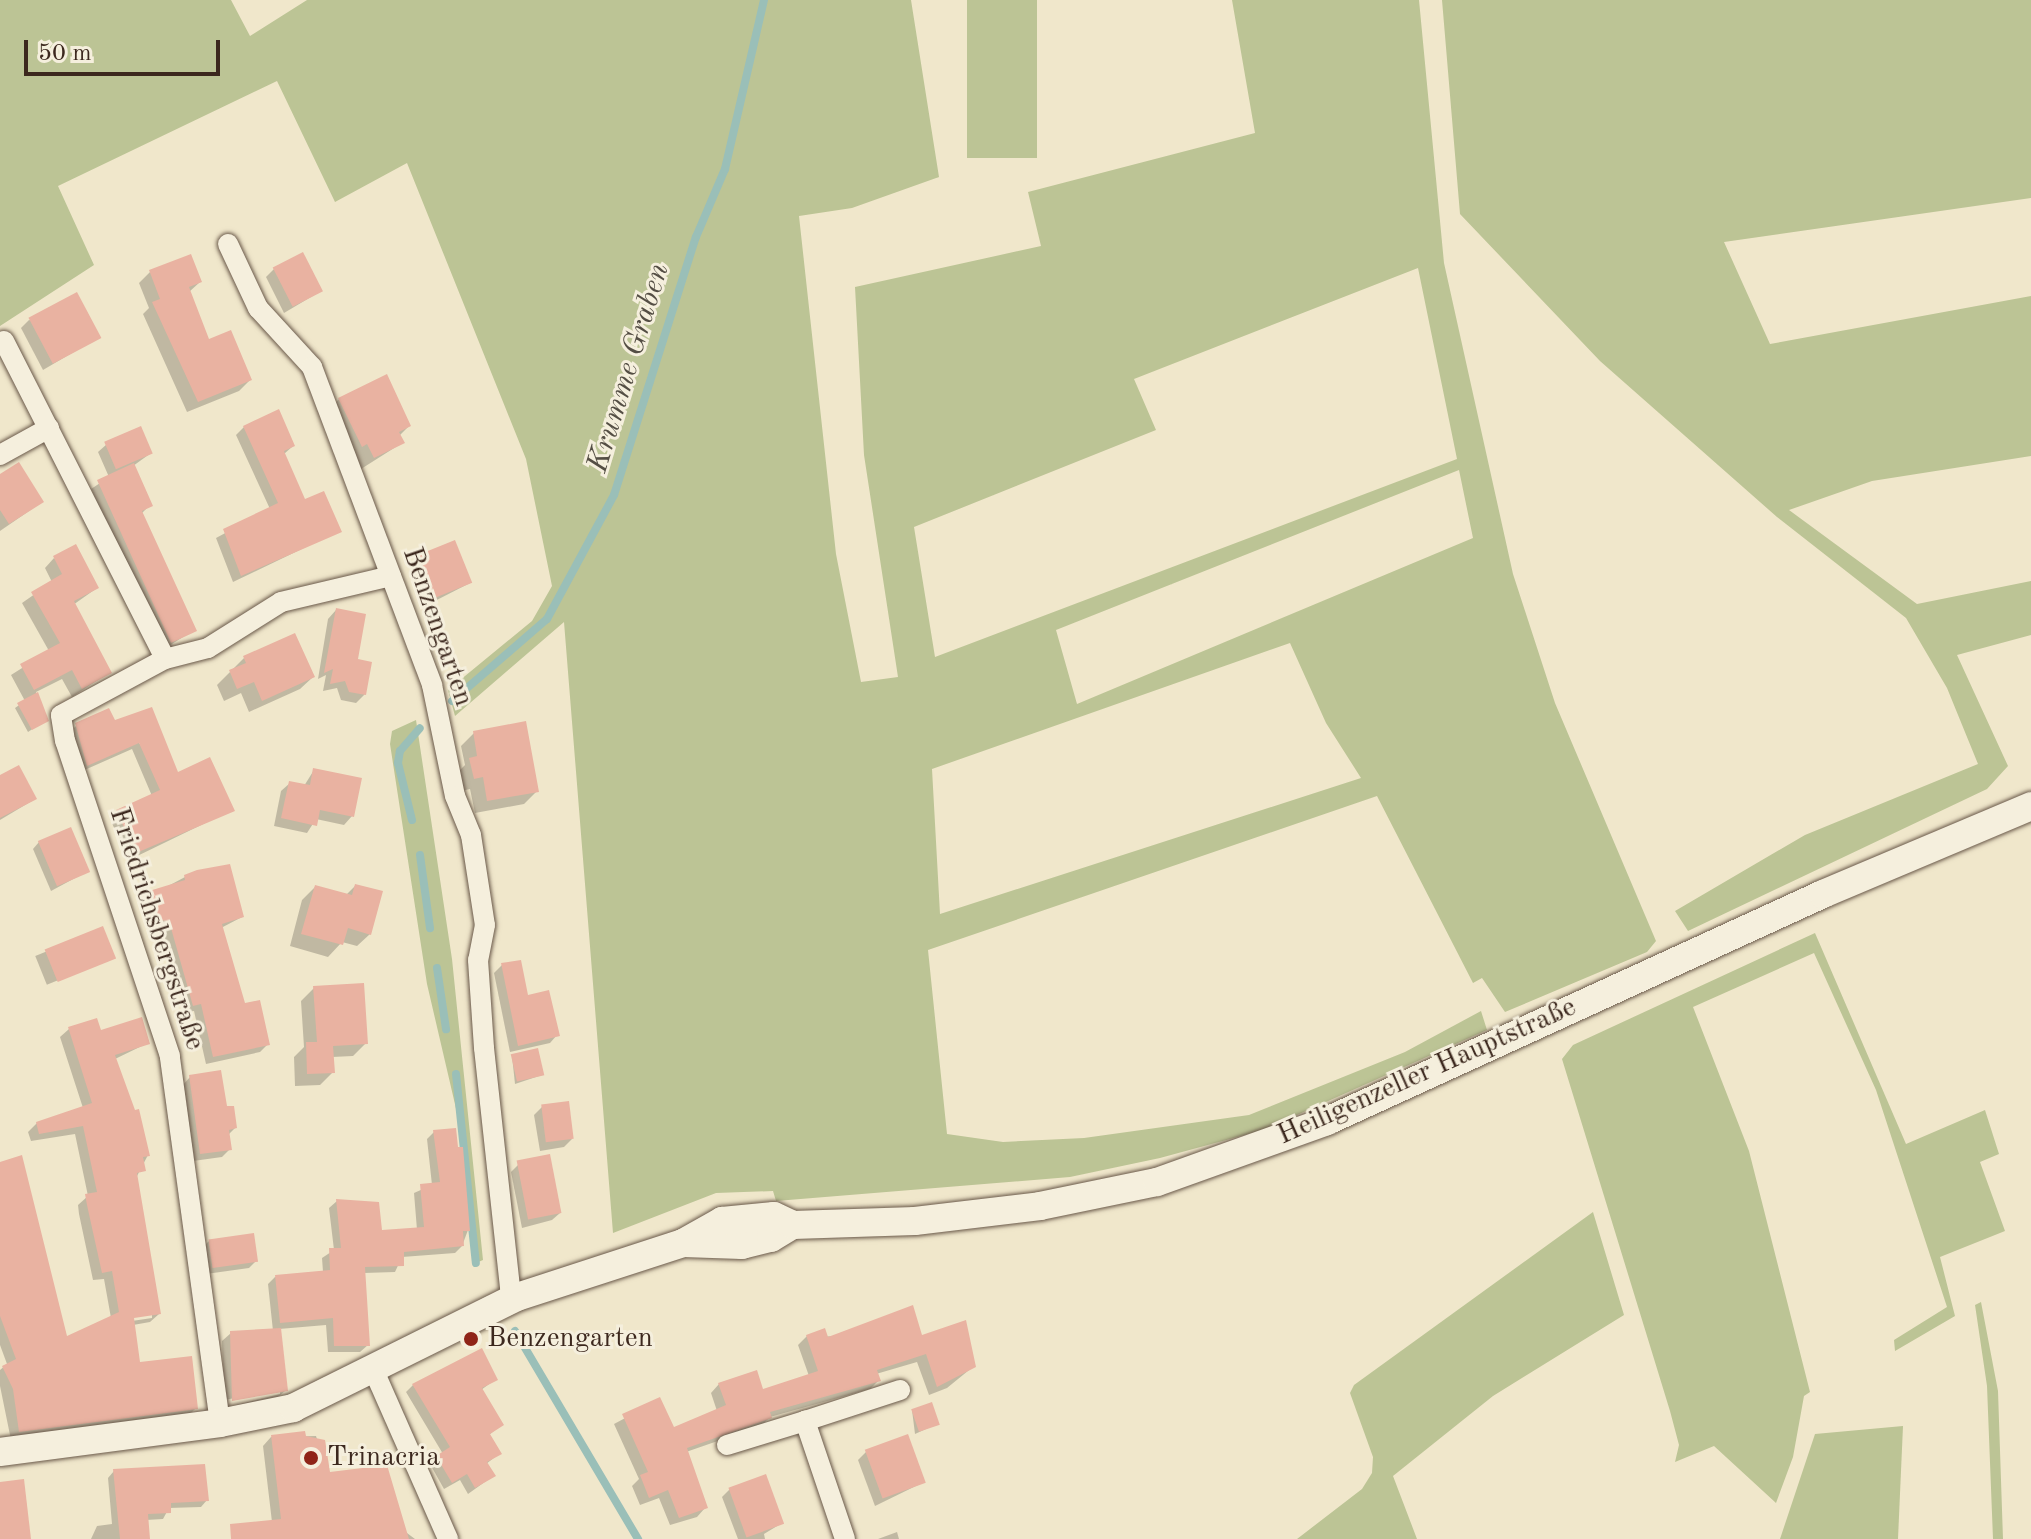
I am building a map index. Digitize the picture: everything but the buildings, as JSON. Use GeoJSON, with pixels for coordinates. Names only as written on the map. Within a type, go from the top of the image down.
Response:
{"type":"FeatureCollection","features":[{"type":"Feature","properties":{"kind":"street","name":"Benzengarten"},"geometry":{"type":"LineString","coordinates":[[228,244],[258,308],[312,367],[432,685],[455,796],[471,835],[485,925],[478,960],[484,1048],[510,1288],[517,1297]]}},
{"type":"Feature","properties":{"kind":"street"},"geometry":{"type":"LineString","coordinates":[[4,341],[165,659]]}},
{"type":"Feature","properties":{"kind":"street"},"geometry":{"type":"LineString","coordinates":[[0,455],[49,428]]}},
{"type":"Feature","properties":{"kind":"street","name":"Friedrichsbergstraße"},"geometry":{"type":"LineString","coordinates":[[220,1423],[170,1056],[65,741],[61,715],[165,659],[208,648],[281,602],[391,576]]}},
{"type":"Feature","properties":{"kind":"street","name":"Heiligenzeller Hauptstraße"},"geometry":{"type":"LineString","coordinates":[[0,1452],[220,1423],[293,1408],[374,1371],[517,1297],[683,1243],[742,1245],[771,1238],[793,1225],[915,1221],[1040,1206],[1157,1182],[1327,1121],[1823,894],[2031,806]]}},
{"type":"Feature","properties":{"kind":"street"},"geometry":{"type":"LineString","coordinates":[[374,1371],[448,1539]]}},
{"type":"Feature","properties":{"kind":"street"},"geometry":{"type":"LineString","coordinates":[[727,1445],[900,1390]]}},
{"type":"Feature","properties":{"kind":"street"},"geometry":{"type":"LineString","coordinates":[[805,1421],[845,1539]]}},
{"type":"Feature","properties":{"kind":"green space"},"geometry":{"type":"Polygon","coordinates":[[[0,0],[231,0],[250,36],[307,0],[911,0],[939,177],[852,208],[799,216],[836,554],[861,682],[898,677],[864,455],[855,287],[1041,246],[1028,192],[1255,133],[1232,0],[1419,0],[1444,263],[1513,574],[1555,703],[1656,941],[1647,952],[1505,1012],[1482,978],[1473,983],[1377,796],[928,950],[947,1134],[1003,1142],[1084,1138],[1249,1115],[1405,1052],[1481,1011],[1487,1030],[1263,1130],[1160,1158],[1070,1177],[776,1201],[773,1191],[716,1193],[613,1233],[564,622],[455,716],[448,690],[532,621],[552,586],[526,459],[407,163],[335,202],[277,81],[58,186],[94,265],[0,326],[0,0]],[[1418,268],[1134,379],[1156,430],[914,527],[935,657],[1457,459],[1418,268]],[[1459,470],[1056,630],[1077,704],[1473,538],[1459,470]],[[1290,643],[932,769],[940,914],[1361,778],[1326,723],[1290,643]]]}},
{"type":"Feature","properties":{"kind":"green space"},"geometry":{"type":"Polygon","coordinates":[[[967,0],[1037,0],[1037,158],[967,158],[967,0]]]}},
{"type":"Feature","properties":{"kind":"green space"},"geometry":{"type":"Polygon","coordinates":[[[1442,0],[2031,0],[2031,198],[1724,242],[1770,344],[2031,296],[2031,456],[1872,481],[1789,510],[1917,604],[2031,581],[2031,635],[1957,655],[2008,766],[1987,789],[1688,931],[1675,911],[1805,835],[1978,764],[1947,688],[1906,618],[1777,517],[1600,361],[1460,214],[1442,0]]]}},
{"type":"Feature","properties":{"kind":"green space"},"geometry":{"type":"Polygon","coordinates":[[[416,720],[452,959],[483,1260],[476,1263],[461,1130],[427,984],[390,744],[392,731],[416,720]]]}},
{"type":"Feature","properties":{"kind":"green space"},"geometry":{"type":"Polygon","coordinates":[[[1815,933],[1906,1144],[1985,1110],[1999,1154],[1980,1162],[2005,1231],[1940,1257],[1955,1316],[1895,1351],[1894,1340],[1947,1307],[1876,1090],[1814,953],[1693,1007],[1749,1151],[1810,1392],[1804,1396],[1793,1457],[1776,1503],[1714,1446],[1675,1462],[1679,1445],[1670,1411],[1562,1059],[1573,1045],[1815,933]]]}},
{"type":"Feature","properties":{"kind":"green space"},"geometry":{"type":"Polygon","coordinates":[[[1593,1212],[1624,1315],[1493,1396],[1393,1476],[1417,1539],[1297,1539],[1362,1489],[1372,1473],[1373,1457],[1350,1393],[1354,1385],[1593,1212]]]}},
{"type":"Feature","properties":{"kind":"green space"},"geometry":{"type":"Polygon","coordinates":[[[1981,1302],[1998,1391],[2003,1539],[1993,1539],[1987,1386],[1975,1305],[1981,1302]]]}},
{"type":"Feature","properties":{"kind":"green space"},"geometry":{"type":"Polygon","coordinates":[[[1903,1426],[1898,1539],[1780,1539],[1815,1434],[1903,1426]]]}},
{"type":"Feature","properties":{"kind":"waterway","name":"Krumme Graben"},"geometry":{"type":"LineString","coordinates":[[452,701],[547,619],[614,495],[696,237],[725,169],[764,0]]}},
{"type":"Feature","properties":{"kind":"waterway","name":"Krumme Graben"},"geometry":{"type":"LineString","coordinates":[[412,820],[398,763],[400,751],[420,728]]}},
{"type":"Feature","properties":{"kind":"waterway","name":"Krumme Graben"},"geometry":{"type":"LineString","coordinates":[[420,855],[430,928]]}},
{"type":"Feature","properties":{"kind":"waterway","name":"Krumme Graben"},"geometry":{"type":"LineString","coordinates":[[437,968],[446,1029]]}},
{"type":"Feature","properties":{"kind":"waterway","name":"Krumme Graben"},"geometry":{"type":"LineString","coordinates":[[456,1074],[476,1263]]}},
{"type":"Feature","properties":{"kind":"waterway","name":"Krumme Graben"},"geometry":{"type":"LineString","coordinates":[[515,1331],[638,1539]]}},
{"type":"Feature","properties":{"kind":"place","name":"Benzengarten"},"geometry":{"type":"Point","coordinates":[471,1339]}},
{"type":"Feature","properties":{"kind":"place","name":"Trinacria"},"geometry":{"type":"Point","coordinates":[311,1458]}}]}
